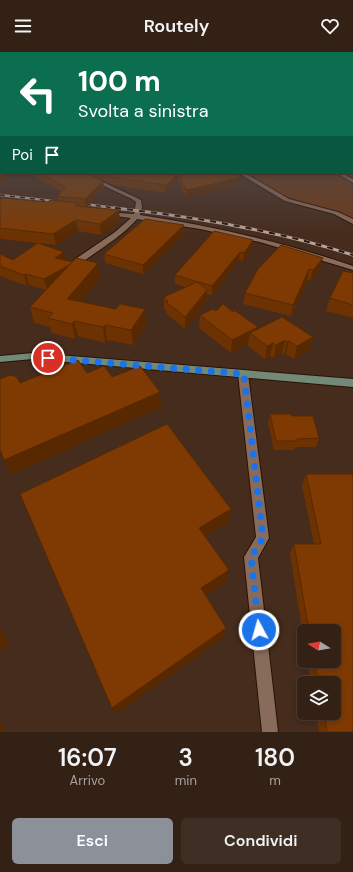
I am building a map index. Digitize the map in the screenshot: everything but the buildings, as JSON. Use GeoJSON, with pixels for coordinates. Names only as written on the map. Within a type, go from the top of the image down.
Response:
{"type":"FeatureCollection","features":[{"type":"Feature","properties":{"kind":"street"},"geometry":{"type":"LineString","coordinates":[[77,262],[125,227],[136,216],[140,207],[140,201],[81,174]]}},
{"type":"Feature","properties":{"kind":"street"},"geometry":{"type":"LineString","coordinates":[[243,174],[287,200],[336,213],[353,222]]}},
{"type":"Feature","properties":{"kind":"street"},"geometry":{"type":"LineString","coordinates":[[98,212],[136,216],[251,238],[299,250],[353,268]]}},
{"type":"Feature","properties":{"kind":"street"},"geometry":{"type":"LineString","coordinates":[[0,359],[33,356],[353,384]]}},
{"type":"Feature","properties":{"kind":"street"},"geometry":{"type":"LineString","coordinates":[[244,374],[263,538],[251,557],[270,732]]}},
{"type":"Feature","properties":{"kind":"lane"},"geometry":{"type":"LineString","coordinates":[[340,174],[353,181]]}},
{"type":"Feature","properties":{"kind":"shaded area"},"geometry":{"type":"Polygon","coordinates":[[[247,174],[352,174],[353,219],[285,197],[247,174]]]}},
{"type":"Feature","properties":{"kind":"railway"},"geometry":{"type":"LineString","coordinates":[[0,195],[61,202]]}},
{"type":"Feature","properties":{"kind":"railway"},"geometry":{"type":"LineString","coordinates":[[76,203],[123,209]]}},
{"type":"Feature","properties":{"kind":"railway"},"geometry":{"type":"LineString","coordinates":[[115,208],[205,220],[294,238],[353,255]]}},
{"type":"Feature","properties":{"kind":"route"},"geometry":{"type":"LineString","coordinates":[[48,358],[244,374],[263,538],[251,557],[259,630]]}}]}
